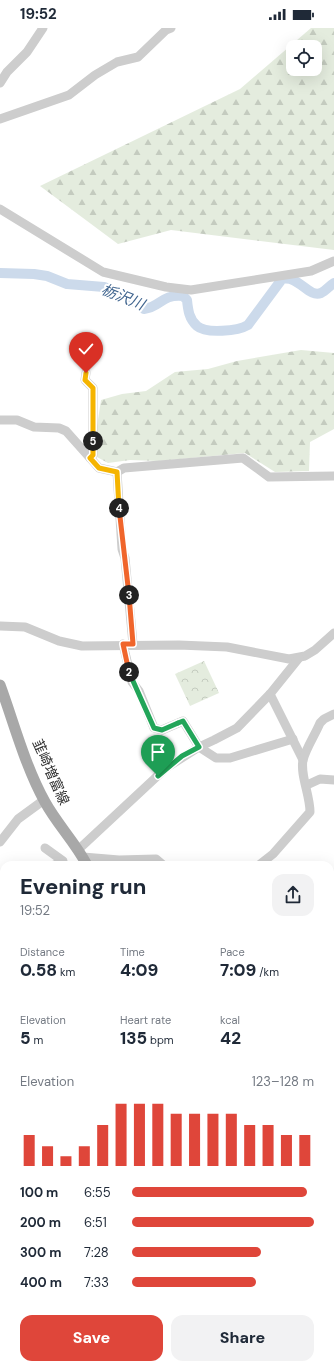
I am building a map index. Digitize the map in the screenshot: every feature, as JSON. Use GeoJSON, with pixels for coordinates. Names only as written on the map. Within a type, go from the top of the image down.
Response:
{"type":"FeatureCollection","features":[{"type":"Feature","properties":{"kind":"main road","name":"韮崎増富線"},"geometry":{"type":"LineString","coordinates":[[0,685],[33,777],[44,800],[83,857]]}},
{"type":"Feature","properties":{"kind":"street"},"geometry":{"type":"LineString","coordinates":[[0,83],[7,72],[27,52],[43,28]]}},
{"type":"Feature","properties":{"kind":"street"},"geometry":{"type":"LineString","coordinates":[[0,119],[69,95],[117,62],[138,57],[166,30],[171,28]]}},
{"type":"Feature","properties":{"kind":"street"},"geometry":{"type":"LineString","coordinates":[[0,209],[103,272],[166,287],[192,290],[311,271],[334,261]]}},
{"type":"Feature","properties":{"kind":"street"},"geometry":{"type":"LineString","coordinates":[[86,373],[85,380],[93,388],[93,455],[90,458]]}},
{"type":"Feature","properties":{"kind":"street"},"geometry":{"type":"LineString","coordinates":[[0,420],[18,420],[37,427],[59,428],[66,431],[99,468],[117,472],[124,468],[243,458],[270,476],[334,476]]}},
{"type":"Feature","properties":{"kind":"street"},"geometry":{"type":"LineString","coordinates":[[117,472],[122,549],[125,558],[133,644]]}},
{"type":"Feature","properties":{"kind":"street"},"geometry":{"type":"LineString","coordinates":[[0,626],[25,627],[69,644],[92,646],[133,644],[227,647],[289,659],[299,658],[315,650],[334,633]]}},
{"type":"Feature","properties":{"kind":"street"},"geometry":{"type":"LineString","coordinates":[[123,644],[132,682],[139,691],[154,728],[162,730],[183,721],[199,747],[216,758],[230,758],[293,740]]}},
{"type":"Feature","properties":{"kind":"street"},"geometry":{"type":"LineString","coordinates":[[83,857],[166,768],[199,747],[236,728],[270,694],[299,658]]}},
{"type":"Feature","properties":{"kind":"street"},"geometry":{"type":"LineString","coordinates":[[289,659],[290,670]]}},
{"type":"Feature","properties":{"kind":"street"},"geometry":{"type":"LineString","coordinates":[[270,694],[303,760]]}},
{"type":"Feature","properties":{"kind":"street"},"geometry":{"type":"LineString","coordinates":[[264,861],[273,854],[310,812],[307,785],[303,774],[303,760],[320,723],[324,719],[334,714]]}},
{"type":"Feature","properties":{"kind":"street"},"geometry":{"type":"LineString","coordinates":[[307,785],[320,779],[334,780]]}},
{"type":"Feature","properties":{"kind":"street"},"geometry":{"type":"LineString","coordinates":[[0,842],[18,820],[44,800]]}},
{"type":"Feature","properties":{"kind":"street"},"geometry":{"type":"LineString","coordinates":[[45,848],[64,861]]}},
{"type":"Feature","properties":{"kind":"street"},"geometry":{"type":"LineString","coordinates":[[83,857],[119,860],[156,859],[158,861]]}},
{"type":"Feature","properties":{"kind":"green space"},"geometry":{"type":"Polygon","coordinates":[[[311,28],[334,28],[334,250],[171,230],[118,244],[40,186],[240,89],[286,49],[286,76],[322,76],[322,40],[297,40],[311,28]]]}},
{"type":"Feature","properties":{"kind":"green space"},"geometry":{"type":"Polygon","coordinates":[[[301,350],[334,353],[334,429],[310,442],[309,471],[275,472],[245,453],[159,461],[130,460],[108,463],[97,457],[96,433],[101,400],[122,394],[146,391],[175,372],[208,369],[237,361],[301,350]]]}},
{"type":"Feature","properties":{"kind":"green space"},"geometry":{"type":"Polygon","coordinates":[[[204,661],[219,693],[190,706],[175,674],[204,661]]]}},
{"type":"Feature","properties":{"kind":"waterway","name":"栃沢川"},"geometry":{"type":"LineString","coordinates":[[0,273],[34,274],[47,276],[67,284],[104,287],[127,296],[144,309],[150,308],[170,297],[183,296],[187,300],[189,314],[194,323],[201,328],[214,331],[237,329],[248,325],[282,279],[293,280],[307,290],[316,294],[323,292],[334,283]]}},
{"type":"Feature","properties":{"kind":"route"},"geometry":{"type":"LineString","coordinates":[[86,373],[85,380],[93,388],[93,455],[90,458],[99,468],[117,472],[122,549],[125,558],[133,644],[123,644],[128,669],[132,682],[139,691],[154,728],[162,730],[183,721],[199,747],[182,756],[158,776]]}}]}
